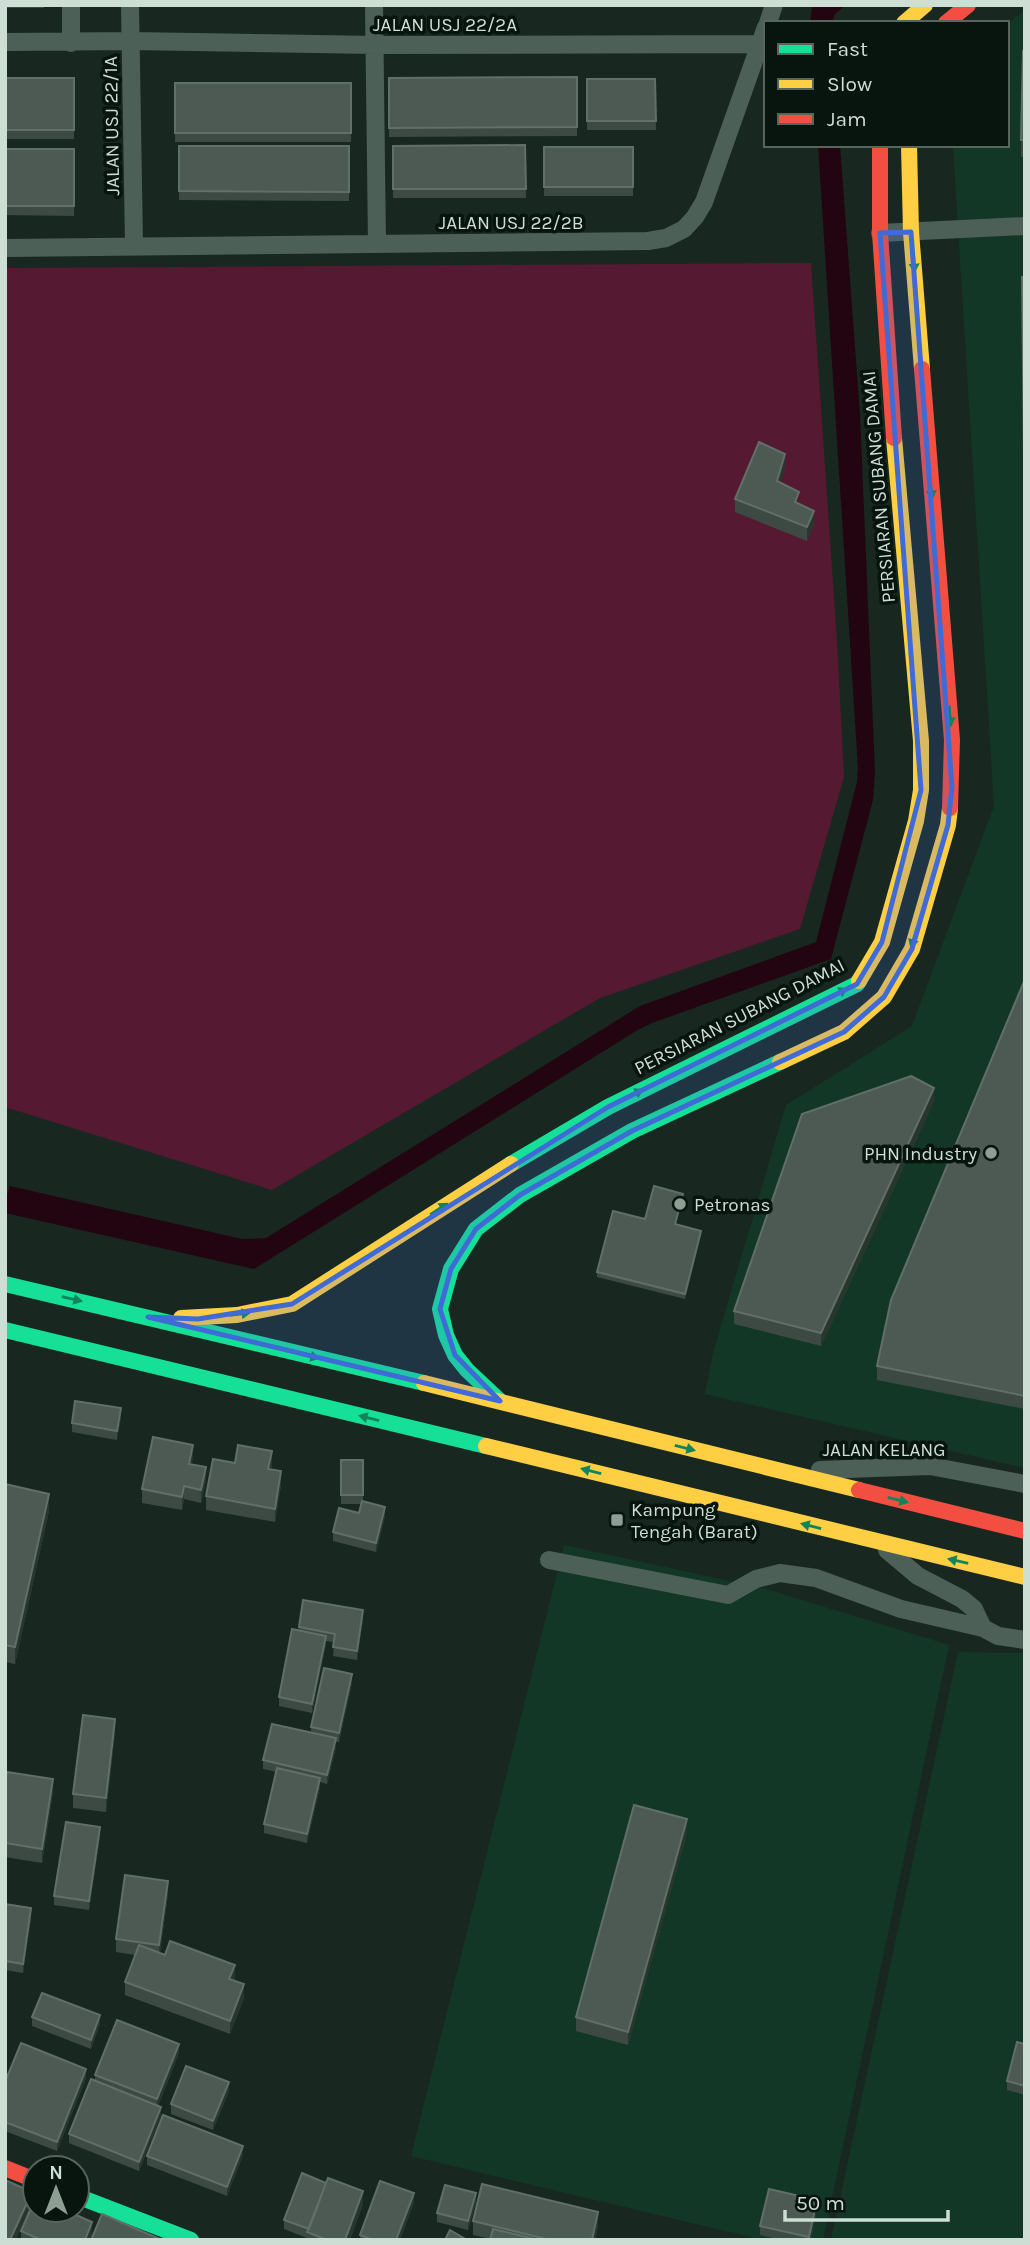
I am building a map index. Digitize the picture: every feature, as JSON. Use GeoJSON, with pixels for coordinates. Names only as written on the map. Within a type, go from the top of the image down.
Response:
{"type":"FeatureCollection","features":[{"type":"Feature","properties":{"kind":"main road"},"geometry":{"type":"LineString","coordinates":[[906,21],[925,5]]}},
{"type":"Feature","properties":{"kind":"main road"},"geometry":{"type":"LineString","coordinates":[[948,21],[968,5]]}},
{"type":"Feature","properties":{"kind":"main road","name":"PERSIARAN SUBANG DAMAI"},"geometry":{"type":"LineString","coordinates":[[148,1317],[198,1319],[261,1312],[292,1304],[494,1174],[608,1107],[857,984],[882,942],[916,821],[921,790],[921,741],[892,415],[880,233],[880,147]]}},
{"type":"Feature","properties":{"kind":"main road"},"geometry":{"type":"LineString","coordinates":[[500,1401],[455,1355],[446,1335],[440,1309],[454,1262],[476,1229],[520,1195],[632,1131],[844,1031],[884,997],[912,948],[948,825],[952,740],[911,232],[909,147]]}},
{"type":"Feature","properties":{"kind":"main road"},"geometry":{"type":"LineString","coordinates":[[5,1284],[500,1401],[1025,1531]]}},
{"type":"Feature","properties":{"kind":"main road"},"geometry":{"type":"LineString","coordinates":[[5,1330],[1025,1577]]}},
{"type":"Feature","properties":{"kind":"main road"},"geometry":{"type":"LineString","coordinates":[[5,1342],[55,1341]]}},
{"type":"Feature","properties":{"kind":"main road"},"geometry":{"type":"LineString","coordinates":[[91,2201],[191,2240]]}},
{"type":"Feature","properties":{"kind":"street"},"geometry":{"type":"LineString","coordinates":[[71,5],[71,43]]}},
{"type":"Feature","properties":{"kind":"street","name":"JALAN USJ 22/1A"},"geometry":{"type":"LineString","coordinates":[[130,5],[134,245]]}},
{"type":"Feature","properties":{"kind":"street"},"geometry":{"type":"LineString","coordinates":[[374,5],[377,243]]}},
{"type":"Feature","properties":{"kind":"street","name":"JALAN USJ 22/2A"},"geometry":{"type":"LineString","coordinates":[[5,42],[374,45],[764,31]]}},
{"type":"Feature","properties":{"kind":"street","name":"JALAN USJ 22/2B"},"geometry":{"type":"LineString","coordinates":[[5,248],[584,243],[666,239],[684,229],[704,202],[764,31]]}},
{"type":"Feature","properties":{"kind":"street"},"geometry":{"type":"LineString","coordinates":[[880,233],[1025,226]]}},
{"type":"Feature","properties":{"kind":"street","name":"JALAN KELANG"},"geometry":{"type":"LineString","coordinates":[[784,1473],[930,1466],[1025,1484]]}},
{"type":"Feature","properties":{"kind":"street"},"geometry":{"type":"LineString","coordinates":[[878,1542],[918,1576],[962,1599],[974,1609],[983,1628]]}},
{"type":"Feature","properties":{"kind":"street"},"geometry":{"type":"LineString","coordinates":[[548,1560],[727,1595],[756,1579],[780,1573],[816,1578],[901,1609],[983,1628],[998,1636],[1025,1640]]}},
{"type":"Feature","properties":{"kind":"highlighted area"},"geometry":{"type":"Polygon","coordinates":[[[911,232],[952,787],[948,825],[912,949],[884,997],[844,1032],[632,1131],[520,1195],[476,1229],[451,1269],[440,1309],[455,1355],[500,1401],[148,1317],[198,1319],[292,1304],[608,1107],[857,984],[882,942],[921,790],[880,233],[911,232]]]}},
{"type":"Feature","properties":{"kind":"shaded area"},"geometry":{"type":"Polygon","coordinates":[[[815,5],[846,5],[835,14],[833,21],[810,21],[815,5]]]}},
{"type":"Feature","properties":{"kind":"shaded area"},"geometry":{"type":"Polygon","coordinates":[[[1025,10],[1025,1468],[705,1394],[713,1353],[786,1105],[912,1026],[994,806],[953,147],[1009,147],[1009,22],[1025,10]]]}},
{"type":"Feature","properties":{"kind":"shaded area"},"geometry":{"type":"Polygon","coordinates":[[[818,147],[840,147],[860,414],[875,772],[873,800],[831,959],[636,1031],[254,1269],[5,1213],[5,1200],[10,1186],[242,1239],[266,1238],[640,1006],[816,942],[857,782],[818,147]]]}},
{"type":"Feature","properties":{"kind":"shaded area"},"geometry":{"type":"Polygon","coordinates":[[[811,263],[844,777],[800,929],[600,998],[272,1190],[5,1107],[5,268],[811,263]]]}},
{"type":"Feature","properties":{"kind":"shaded area"},"geometry":{"type":"Polygon","coordinates":[[[564,1545],[766,1589],[949,1645],[823,2240],[763,2240],[411,2156],[564,1545]]]}},
{"type":"Feature","properties":{"kind":"shaded area"},"geometry":{"type":"Polygon","coordinates":[[[958,1652],[1025,1653],[1025,2240],[831,2240],[958,1652]]]}},
{"type":"Feature","properties":{"kind":"building"},"geometry":{"type":"Polygon","coordinates":[[[1023,51],[1025,140],[1021,140],[1023,51]]]}},
{"type":"Feature","properties":{"kind":"building"},"geometry":{"type":"Polygon","coordinates":[[[577,77],[577,127],[389,128],[389,78],[577,77]]]}},
{"type":"Feature","properties":{"kind":"building"},"geometry":{"type":"Polygon","coordinates":[[[5,78],[74,78],[74,130],[5,130],[5,78]]]}},
{"type":"Feature","properties":{"kind":"building"},"geometry":{"type":"Polygon","coordinates":[[[587,79],[655,79],[656,121],[587,121],[587,79]]]}},
{"type":"Feature","properties":{"kind":"building"},"geometry":{"type":"Polygon","coordinates":[[[175,83],[351,83],[351,133],[175,133],[175,83]]]}},
{"type":"Feature","properties":{"kind":"building"},"geometry":{"type":"Polygon","coordinates":[[[525,145],[526,189],[393,189],[393,146],[525,145]]]}},
{"type":"Feature","properties":{"kind":"building"},"geometry":{"type":"Polygon","coordinates":[[[179,146],[349,146],[349,192],[179,191],[179,146]]]}},
{"type":"Feature","properties":{"kind":"building"},"geometry":{"type":"Polygon","coordinates":[[[544,147],[633,147],[633,187],[544,187],[544,147]]]}},
{"type":"Feature","properties":{"kind":"building"},"geometry":{"type":"Polygon","coordinates":[[[5,149],[74,149],[74,206],[5,206],[5,149]]]}},
{"type":"Feature","properties":{"kind":"building"},"geometry":{"type":"Polygon","coordinates":[[[1022,277],[1025,277],[1025,544],[1022,277]]]}},
{"type":"Feature","properties":{"kind":"building"},"geometry":{"type":"Polygon","coordinates":[[[759,442],[785,454],[777,481],[799,492],[795,502],[814,511],[807,527],[735,499],[759,442]]]}},
{"type":"Feature","properties":{"kind":"building","name":"PHN Industry"},"geometry":{"type":"Polygon","coordinates":[[[1025,979],[1025,1396],[877,1366],[891,1300],[1025,979]]]}},
{"type":"Feature","properties":{"kind":"building"},"geometry":{"type":"Polygon","coordinates":[[[911,1076],[934,1088],[821,1333],[734,1311],[802,1114],[911,1076]]]}},
{"type":"Feature","properties":{"kind":"building"},"geometry":{"type":"Polygon","coordinates":[[[654,1186],[683,1194],[675,1224],[701,1231],[685,1294],[597,1272],[613,1211],[645,1219],[654,1186]]]}},
{"type":"Feature","properties":{"kind":"building"},"geometry":{"type":"Polygon","coordinates":[[[75,1401],[121,1408],[117,1431],[72,1423],[75,1401]]]}},
{"type":"Feature","properties":{"kind":"building"},"geometry":{"type":"Polygon","coordinates":[[[153,1437],[193,1445],[189,1464],[206,1467],[201,1490],[184,1486],[182,1497],[142,1489],[153,1437]]]}},
{"type":"Feature","properties":{"kind":"building"},"geometry":{"type":"Polygon","coordinates":[[[238,1445],[272,1451],[268,1469],[281,1471],[275,1509],[206,1496],[213,1459],[235,1463],[238,1445]]]}},
{"type":"Feature","properties":{"kind":"building"},"geometry":{"type":"Polygon","coordinates":[[[341,1460],[363,1460],[363,1495],[341,1495],[341,1460]]]}},
{"type":"Feature","properties":{"kind":"building"},"geometry":{"type":"Polygon","coordinates":[[[5,1484],[49,1494],[15,1647],[5,1645],[5,1484]]]}},
{"type":"Feature","properties":{"kind":"building"},"geometry":{"type":"Polygon","coordinates":[[[362,1501],[385,1507],[376,1543],[333,1532],[339,1508],[359,1513],[362,1501]]]}},
{"type":"Feature","properties":{"kind":"building"},"geometry":{"type":"Polygon","coordinates":[[[303,1600],[363,1610],[357,1651],[333,1647],[335,1634],[299,1627],[303,1600]]]}},
{"type":"Feature","properties":{"kind":"building"},"geometry":{"type":"Polygon","coordinates":[[[292,1629],[326,1636],[312,1704],[279,1697],[292,1629]]]}},
{"type":"Feature","properties":{"kind":"building"},"geometry":{"type":"Polygon","coordinates":[[[324,1668],[352,1674],[339,1733],[311,1727],[324,1668]]]}},
{"type":"Feature","properties":{"kind":"building"},"geometry":{"type":"Polygon","coordinates":[[[83,1715],[115,1719],[106,1798],[73,1794],[83,1715]]]}},
{"type":"Feature","properties":{"kind":"building"},"geometry":{"type":"Polygon","coordinates":[[[272,1724],[336,1738],[327,1775],[263,1760],[272,1724]]]}},
{"type":"Feature","properties":{"kind":"building"},"geometry":{"type":"Polygon","coordinates":[[[277,1768],[320,1778],[307,1834],[264,1824],[277,1768]]]}},
{"type":"Feature","properties":{"kind":"building"},"geometry":{"type":"Polygon","coordinates":[[[7,1772],[53,1779],[42,1849],[5,1843],[7,1772]]]}},
{"type":"Feature","properties":{"kind":"building"},"geometry":{"type":"Polygon","coordinates":[[[634,1805],[687,1819],[628,2032],[576,2017],[634,1805]]]}},
{"type":"Feature","properties":{"kind":"building"},"geometry":{"type":"Polygon","coordinates":[[[66,1822],[100,1827],[89,1901],[54,1896],[66,1822]]]}},
{"type":"Feature","properties":{"kind":"building"},"geometry":{"type":"Polygon","coordinates":[[[125,1875],[168,1881],[159,1945],[116,1939],[125,1875]]]}},
{"type":"Feature","properties":{"kind":"building"},"geometry":{"type":"Polygon","coordinates":[[[5,1904],[31,1908],[23,1964],[5,1961],[5,1904]]]}},
{"type":"Feature","properties":{"kind":"building"},"geometry":{"type":"Polygon","coordinates":[[[170,1941],[235,1965],[229,1979],[244,1984],[230,2021],[125,1982],[139,1945],[165,1955],[170,1941]]]}},
{"type":"Feature","properties":{"kind":"building"},"geometry":{"type":"Polygon","coordinates":[[[42,1993],[100,2015],[91,2040],[32,2017],[42,1993]]]}},
{"type":"Feature","properties":{"kind":"building"},"geometry":{"type":"Polygon","coordinates":[[[117,2020],[179,2044],[157,2099],[95,2075],[117,2020]]]}},
{"type":"Feature","properties":{"kind":"building"},"geometry":{"type":"Polygon","coordinates":[[[1017,2042],[1025,2044],[1025,2086],[1007,2081],[1017,2042]]]}},
{"type":"Feature","properties":{"kind":"building"},"geometry":{"type":"Polygon","coordinates":[[[21,2043],[86,2069],[57,2142],[5,2122],[5,2082],[21,2043]]]}},
{"type":"Feature","properties":{"kind":"building"},"geometry":{"type":"Polygon","coordinates":[[[186,2066],[229,2082],[213,2121],[171,2104],[186,2066]]]}},
{"type":"Feature","properties":{"kind":"building"},"geometry":{"type":"Polygon","coordinates":[[[91,2079],[161,2107],[139,2162],[69,2134],[91,2079]]]}},
{"type":"Feature","properties":{"kind":"building"},"geometry":{"type":"Polygon","coordinates":[[[163,2115],[243,2146],[227,2187],[147,2156],[163,2115]]]}},
{"type":"Feature","properties":{"kind":"building"},"geometry":{"type":"Polygon","coordinates":[[[302,2173],[326,2183],[309,2229],[284,2220],[302,2173]]]}},
{"type":"Feature","properties":{"kind":"building"},"geometry":{"type":"Polygon","coordinates":[[[328,2178],[363,2191],[345,2240],[327,2240],[307,2232],[328,2178]]]}},
{"type":"Feature","properties":{"kind":"building"},"geometry":{"type":"Polygon","coordinates":[[[5,2180],[21,2187],[21,2216],[10,2240],[5,2240],[5,2180]]]}},
{"type":"Feature","properties":{"kind":"building"},"geometry":{"type":"Polygon","coordinates":[[[380,2181],[414,2193],[396,2240],[373,2240],[360,2235],[380,2181]]]}},
{"type":"Feature","properties":{"kind":"building"},"geometry":{"type":"Polygon","coordinates":[[[482,2184],[598,2212],[592,2240],[550,2240],[473,2221],[482,2184]]]}},
{"type":"Feature","properties":{"kind":"building"},"geometry":{"type":"Polygon","coordinates":[[[445,2185],[476,2193],[468,2221],[437,2213],[445,2185]]]}},
{"type":"Feature","properties":{"kind":"building"},"geometry":{"type":"Polygon","coordinates":[[[769,2189],[817,2200],[809,2237],[760,2226],[769,2189]]]}},
{"type":"Feature","properties":{"kind":"building"},"geometry":{"type":"Polygon","coordinates":[[[102,2214],[162,2240],[91,2240],[102,2214]]]}},
{"type":"Feature","properties":{"kind":"building"},"geometry":{"type":"Polygon","coordinates":[[[92,2222],[85,2240],[41,2240],[21,2231],[24,2224],[92,2222]]]}},
{"type":"Feature","properties":{"kind":"building"},"geometry":{"type":"Polygon","coordinates":[[[493,2229],[539,2240],[490,2240],[493,2229]]]}},
{"type":"Feature","properties":{"kind":"building"},"geometry":{"type":"Polygon","coordinates":[[[450,2230],[467,2240],[445,2240],[450,2230]]]}},
{"type":"Feature","properties":{"kind":"traffic: fast"},"geometry":{"type":"LineString","coordinates":[[511,1164],[608,1107],[859,981]]}},
{"type":"Feature","properties":{"kind":"traffic: fast"},"geometry":{"type":"LineString","coordinates":[[500,1401],[455,1355],[446,1335],[440,1309],[451,1269],[476,1229],[520,1195],[632,1131],[780,1062]]}},
{"type":"Feature","properties":{"kind":"traffic: fast"},"geometry":{"type":"LineString","coordinates":[[5,1284],[424,1383]]}},
{"type":"Feature","properties":{"kind":"traffic: fast"},"geometry":{"type":"LineString","coordinates":[[5,1330],[486,1446]]}},
{"type":"Feature","properties":{"kind":"traffic: fast"},"geometry":{"type":"LineString","coordinates":[[91,2201],[191,2240]]}},
{"type":"Feature","properties":{"kind":"traffic: slow"},"geometry":{"type":"LineString","coordinates":[[906,21],[925,5]]}},
{"type":"Feature","properties":{"kind":"traffic: slow"},"geometry":{"type":"LineString","coordinates":[[909,147],[911,232],[922,369]]}},
{"type":"Feature","properties":{"kind":"traffic: slow"},"geometry":{"type":"LineString","coordinates":[[859,981],[882,942],[916,821],[921,790],[921,741],[894,438]]}},
{"type":"Feature","properties":{"kind":"traffic: slow"},"geometry":{"type":"LineString","coordinates":[[780,1062],[844,1032],[884,997],[912,949],[948,825],[950,808]]}},
{"type":"Feature","properties":{"kind":"traffic: slow"},"geometry":{"type":"LineString","coordinates":[[181,1318],[237,1315],[292,1304],[511,1164]]}},
{"type":"Feature","properties":{"kind":"traffic: slow"},"geometry":{"type":"LineString","coordinates":[[424,1383],[859,1490]]}},
{"type":"Feature","properties":{"kind":"traffic: slow"},"geometry":{"type":"LineString","coordinates":[[486,1446],[1025,1577]]}},
{"type":"Feature","properties":{"kind":"traffic: jam"},"geometry":{"type":"LineString","coordinates":[[948,21],[968,5]]}},
{"type":"Feature","properties":{"kind":"traffic: jam"},"geometry":{"type":"LineString","coordinates":[[880,147],[880,233],[894,438]]}},
{"type":"Feature","properties":{"kind":"traffic: jam"},"geometry":{"type":"LineString","coordinates":[[922,369],[952,740],[950,808]]}},
{"type":"Feature","properties":{"kind":"traffic: jam"},"geometry":{"type":"LineString","coordinates":[[859,1490],[1025,1531]]}},
{"type":"Feature","properties":{"kind":"traffic: jam"},"geometry":{"type":"LineString","coordinates":[[5,2168],[21,2174]]}},
{"type":"Feature","properties":{"kind":"place","name":"PHN Industry"},"geometry":{"type":"Point","coordinates":[991,1153]}},
{"type":"Feature","properties":{"kind":"place","name":"Petronas"},"geometry":{"type":"Point","coordinates":[680,1204]}},
{"type":"Feature","properties":{"kind":"place","name":"Kampung Tengah (Barat)"},"geometry":{"type":"Point","coordinates":[617,1520]}}]}
